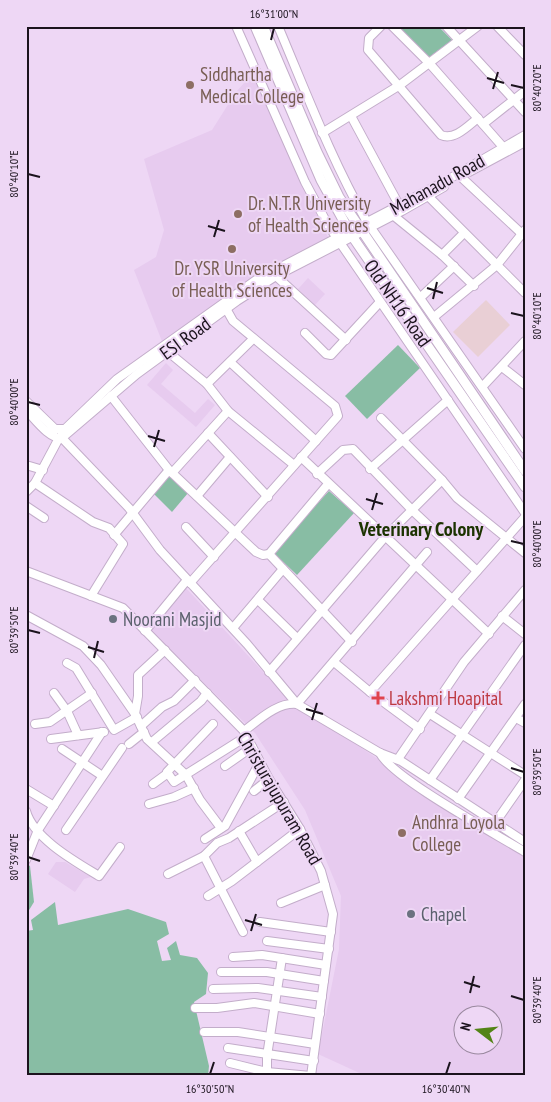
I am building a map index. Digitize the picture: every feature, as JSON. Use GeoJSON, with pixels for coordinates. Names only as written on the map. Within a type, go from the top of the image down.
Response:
{"type":"FeatureCollection","features":[{"type":"Feature","properties":{"kind":"main road","name":"Old NH16 Road"},"geometry":{"type":"LineString","coordinates":[[255,26],[321,180],[525,487]]}},
{"type":"Feature","properties":{"kind":"main road","name":"Old NH16 Road"},"geometry":{"type":"LineString","coordinates":[[263,26],[317,152],[355,231],[525,470]]}},
{"type":"Feature","properties":{"kind":"street"},"geometry":{"type":"LineString","coordinates":[[236,26],[305,182],[337,240],[525,513]]}},
{"type":"Feature","properties":{"kind":"street"},"geometry":{"type":"LineString","coordinates":[[278,26],[345,184],[369,225],[483,386],[525,449]]}},
{"type":"Feature","properties":{"kind":"street"},"geometry":{"type":"LineString","coordinates":[[381,26],[369,38],[368,50],[444,136],[458,133],[480,121],[525,91]]}},
{"type":"Feature","properties":{"kind":"street"},"geometry":{"type":"LineString","coordinates":[[392,26],[430,64],[503,147]]}},
{"type":"Feature","properties":{"kind":"street"},"geometry":{"type":"LineString","coordinates":[[446,26],[461,40],[525,112]]}},
{"type":"Feature","properties":{"kind":"street"},"geometry":{"type":"LineString","coordinates":[[322,133],[400,85],[478,26]]}},
{"type":"Feature","properties":{"kind":"street"},"geometry":{"type":"LineString","coordinates":[[497,26],[525,56]]}},
{"type":"Feature","properties":{"kind":"street"},"geometry":{"type":"LineString","coordinates":[[351,116],[399,205]]}},
{"type":"Feature","properties":{"kind":"street","name":"Mahanadu Road"},"geometry":{"type":"LineString","coordinates":[[369,225],[399,205],[525,135]]}},
{"type":"Feature","properties":{"kind":"street","name":"Mahanadu Road"},"geometry":{"type":"LineString","coordinates":[[355,231],[394,216],[461,176],[525,142]]}},
{"type":"Feature","properties":{"kind":"street"},"geometry":{"type":"LineString","coordinates":[[434,317],[474,286],[497,265],[523,231],[461,176]]}},
{"type":"Feature","properties":{"kind":"street"},"geometry":{"type":"LineString","coordinates":[[428,196],[525,292]]}},
{"type":"Feature","properties":{"kind":"street"},"geometry":{"type":"LineString","coordinates":[[394,216],[442,255],[474,286]]}},
{"type":"Feature","properties":{"kind":"street","name":"ESI Road"},"geometry":{"type":"LineString","coordinates":[[61,436],[118,379],[273,270],[355,231]]}},
{"type":"Feature","properties":{"kind":"street"},"geometry":{"type":"LineString","coordinates":[[442,255],[464,233]]}},
{"type":"Feature","properties":{"kind":"street","name":"ESI Road"},"geometry":{"type":"LineString","coordinates":[[61,436],[224,306],[337,240]]}},
{"type":"Feature","properties":{"kind":"street"},"geometry":{"type":"LineString","coordinates":[[421,297],[454,266]]}},
{"type":"Feature","properties":{"kind":"street"},"geometry":{"type":"LineString","coordinates":[[276,276],[346,340]]}},
{"type":"Feature","properties":{"kind":"street"},"geometry":{"type":"LineString","coordinates":[[306,333],[329,355],[346,340],[379,303]]}},
{"type":"Feature","properties":{"kind":"street"},"geometry":{"type":"LineString","coordinates":[[145,631],[189,581],[236,533],[300,457],[335,422],[338,411],[233,321],[224,306]]}},
{"type":"Feature","properties":{"kind":"street"},"geometry":{"type":"LineString","coordinates":[[207,384],[254,340]]}},
{"type":"Feature","properties":{"kind":"street"},"geometry":{"type":"LineString","coordinates":[[483,386],[525,341]]}},
{"type":"Feature","properties":{"kind":"street"},"geometry":{"type":"LineString","coordinates":[[167,351],[207,384],[228,411],[294,465]]}},
{"type":"Feature","properties":{"kind":"street"},"geometry":{"type":"LineString","coordinates":[[230,362],[316,442]]}},
{"type":"Feature","properties":{"kind":"street"},"geometry":{"type":"LineString","coordinates":[[502,367],[525,385]]}},
{"type":"Feature","properties":{"kind":"street"},"geometry":{"type":"LineString","coordinates":[[111,396],[170,472],[256,552],[263,555],[269,554],[328,484]]}},
{"type":"Feature","properties":{"kind":"street"},"geometry":{"type":"LineString","coordinates":[[370,469],[448,400]]}},
{"type":"Feature","properties":{"kind":"street"},"geometry":{"type":"LineString","coordinates":[[26,401],[133,513],[160,550],[233,628],[297,704],[380,753],[398,759],[525,842]]}},
{"type":"Feature","properties":{"kind":"street"},"geometry":{"type":"LineString","coordinates":[[26,410],[49,432],[61,436]]}},
{"type":"Feature","properties":{"kind":"street"},"geometry":{"type":"LineString","coordinates":[[114,534],[228,411]]}},
{"type":"Feature","properties":{"kind":"street"},"geometry":{"type":"LineString","coordinates":[[381,418],[442,480],[457,498],[525,553]]}},
{"type":"Feature","properties":{"kind":"street"},"geometry":{"type":"LineString","coordinates":[[208,433],[268,496]]}},
{"type":"Feature","properties":{"kind":"street"},"geometry":{"type":"LineString","coordinates":[[26,492],[35,483],[61,436]]}},
{"type":"Feature","properties":{"kind":"street"},"geometry":{"type":"LineString","coordinates":[[317,474],[343,450],[353,449],[370,469],[477,571]]}},
{"type":"Feature","properties":{"kind":"street"},"geometry":{"type":"LineString","coordinates":[[197,496],[230,457]]}},
{"type":"Feature","properties":{"kind":"street"},"geometry":{"type":"LineString","coordinates":[[300,457],[489,634]]}},
{"type":"Feature","properties":{"kind":"street"},"geometry":{"type":"LineString","coordinates":[[26,465],[43,470]]}},
{"type":"Feature","properties":{"kind":"street"},"geometry":{"type":"LineString","coordinates":[[269,672],[321,609],[385,537],[442,480]]}},
{"type":"Feature","properties":{"kind":"street"},"geometry":{"type":"LineString","coordinates":[[35,483],[93,522],[108,528],[123,544],[92,596]]}},
{"type":"Feature","properties":{"kind":"street"},"geometry":{"type":"LineString","coordinates":[[26,506],[44,518]]}},
{"type":"Feature","properties":{"kind":"street"},"geometry":{"type":"LineString","coordinates":[[370,692],[525,517]]}},
{"type":"Feature","properties":{"kind":"street"},"geometry":{"type":"LineString","coordinates":[[186,527],[214,557]]}},
{"type":"Feature","properties":{"kind":"street"},"geometry":{"type":"LineString","coordinates":[[168,773],[174,782],[245,734],[276,708],[297,704],[427,552]]}},
{"type":"Feature","properties":{"kind":"street"},"geometry":{"type":"LineString","coordinates":[[269,554],[352,642]]}},
{"type":"Feature","properties":{"kind":"street"},"geometry":{"type":"LineString","coordinates":[[233,628],[283,568]]}},
{"type":"Feature","properties":{"kind":"street","name":"Christurajupuram Road"},"geometry":{"type":"LineString","coordinates":[[26,571],[123,608],[195,680],[245,734],[269,779],[300,829],[321,871],[334,914],[311,1076]]}},
{"type":"Feature","properties":{"kind":"street"},"geometry":{"type":"LineString","coordinates":[[398,759],[420,730],[464,662],[525,590]]}},
{"type":"Feature","properties":{"kind":"street"},"geometry":{"type":"LineString","coordinates":[[258,600],[297,638]]}},
{"type":"Feature","properties":{"kind":"street"},"geometry":{"type":"LineString","coordinates":[[26,615],[83,646],[101,665],[136,716],[146,739],[152,742],[174,766],[186,774],[200,800],[221,828]]}},
{"type":"Feature","properties":{"kind":"street"},"geometry":{"type":"LineString","coordinates":[[502,616],[525,634]]}},
{"type":"Feature","properties":{"kind":"street"},"geometry":{"type":"LineString","coordinates":[[430,780],[463,736],[525,645]]}},
{"type":"Feature","properties":{"kind":"street"},"geometry":{"type":"LineString","coordinates":[[136,716],[138,675],[165,650]]}},
{"type":"Feature","properties":{"kind":"street"},"geometry":{"type":"LineString","coordinates":[[334,662],[420,730]]}},
{"type":"Feature","properties":{"kind":"street"},"geometry":{"type":"LineString","coordinates":[[67,663],[76,668],[114,730]]}},
{"type":"Feature","properties":{"kind":"street"},"geometry":{"type":"LineString","coordinates":[[66,830],[101,775],[125,746],[162,707],[174,701],[195,680]]}},
{"type":"Feature","properties":{"kind":"street"},"geometry":{"type":"LineString","coordinates":[[54,693],[78,735]]}},
{"type":"Feature","properties":{"kind":"street"},"geometry":{"type":"LineString","coordinates":[[35,724],[50,722],[92,693]]}},
{"type":"Feature","properties":{"kind":"street"},"geometry":{"type":"LineString","coordinates":[[152,742],[201,701],[207,693]]}},
{"type":"Feature","properties":{"kind":"street"},"geometry":{"type":"LineString","coordinates":[[458,799],[490,751],[525,704]]}},
{"type":"Feature","properties":{"kind":"street"},"geometry":{"type":"LineString","coordinates":[[430,714],[525,775]]}},
{"type":"Feature","properties":{"kind":"street"},"geometry":{"type":"LineString","coordinates":[[51,739],[114,730],[136,716]]}},
{"type":"Feature","properties":{"kind":"street"},"geometry":{"type":"LineString","coordinates":[[516,718],[525,723]]}},
{"type":"Feature","properties":{"kind":"street"},"geometry":{"type":"LineString","coordinates":[[154,784],[168,773],[213,724]]}},
{"type":"Feature","properties":{"kind":"street"},"geometry":{"type":"LineString","coordinates":[[26,860],[38,830],[102,732]]}},
{"type":"Feature","properties":{"kind":"street"},"geometry":{"type":"LineString","coordinates":[[225,766],[252,746]]}},
{"type":"Feature","properties":{"kind":"street"},"geometry":{"type":"LineString","coordinates":[[62,749],[101,775]]}},
{"type":"Feature","properties":{"kind":"street"},"geometry":{"type":"LineString","coordinates":[[380,753],[388,765],[423,790],[525,852]]}},
{"type":"Feature","properties":{"kind":"street"},"geometry":{"type":"LineString","coordinates":[[205,839],[221,828],[237,807],[248,780],[260,762]]}},
{"type":"Feature","properties":{"kind":"street"},"geometry":{"type":"LineString","coordinates":[[254,791],[269,779]]}},
{"type":"Feature","properties":{"kind":"street"},"geometry":{"type":"LineString","coordinates":[[495,823],[525,780]]}},
{"type":"Feature","properties":{"kind":"street"},"geometry":{"type":"LineString","coordinates":[[149,804],[174,797],[194,788]]}},
{"type":"Feature","properties":{"kind":"street"},"geometry":{"type":"LineString","coordinates":[[26,789],[54,806]]}},
{"type":"Feature","properties":{"kind":"street"},"geometry":{"type":"LineString","coordinates":[[168,874],[204,856],[217,843],[284,802]]}},
{"type":"Feature","properties":{"kind":"street"},"geometry":{"type":"LineString","coordinates":[[27,815],[29,822],[63,853],[99,876],[120,847]]}},
{"type":"Feature","properties":{"kind":"street"},"geometry":{"type":"LineString","coordinates":[[208,896],[222,888],[300,829]]}},
{"type":"Feature","properties":{"kind":"street"},"geometry":{"type":"LineString","coordinates":[[239,831],[257,862]]}},
{"type":"Feature","properties":{"kind":"street"},"geometry":{"type":"LineString","coordinates":[[204,856],[243,932]]}},
{"type":"Feature","properties":{"kind":"street"},"geometry":{"type":"LineString","coordinates":[[280,903],[326,885]]}},
{"type":"Feature","properties":{"kind":"street"},"geometry":{"type":"LineString","coordinates":[[260,922],[331,932]]}},
{"type":"Feature","properties":{"kind":"street"},"geometry":{"type":"LineString","coordinates":[[267,941],[329,949]]}},
{"type":"Feature","properties":{"kind":"street"},"geometry":{"type":"LineString","coordinates":[[233,957],[262,955],[326,965]]}},
{"type":"Feature","properties":{"kind":"street"},"geometry":{"type":"LineString","coordinates":[[267,1074],[267,1056],[282,958]]}},
{"type":"Feature","properties":{"kind":"street"},"geometry":{"type":"LineString","coordinates":[[221,972],[267,972],[324,981]]}},
{"type":"Feature","properties":{"kind":"street"},"geometry":{"type":"LineString","coordinates":[[214,989],[278,990],[322,997]]}},
{"type":"Feature","properties":{"kind":"street"},"geometry":{"type":"LineString","coordinates":[[195,1008],[254,1003],[320,1014]]}},
{"type":"Feature","properties":{"kind":"street"},"geometry":{"type":"LineString","coordinates":[[204,1032],[238,1032],[315,1044]]}},
{"type":"Feature","properties":{"kind":"street"},"geometry":{"type":"LineString","coordinates":[[228,1048],[267,1056],[314,1061]]}},
{"type":"Feature","properties":{"kind":"street"},"geometry":{"type":"LineString","coordinates":[[230,1063],[267,1074],[311,1076]]}},
{"type":"Feature","properties":{"kind":"shaded area","name":"Dr. N.T.R University of Health Sciences"},"geometry":{"type":"Polygon","coordinates":[[[253,73],[308,198],[329,239],[165,349],[134,270],[156,257],[164,230],[144,159],[212,130],[236,92],[253,73]]]}},
{"type":"Feature","properties":{"kind":"shaded area"},"geometry":{"type":"Polygon","coordinates":[[[308,278],[325,294],[315,305],[298,289],[308,278]]]}},
{"type":"Feature","properties":{"kind":"shaded area"},"geometry":{"type":"Polygon","coordinates":[[[486,300],[510,325],[478,357],[453,332],[486,300]]]}},
{"type":"Feature","properties":{"kind":"shaded area"},"geometry":{"type":"Polygon","coordinates":[[[166,363],[173,370],[161,384],[195,413],[208,399],[215,405],[196,427],[147,385],[166,363]]]}},
{"type":"Feature","properties":{"kind":"shaded area","name":"Andhra Loyola College"},"geometry":{"type":"Polygon","coordinates":[[[186,588],[298,710],[339,733],[525,857],[525,1076],[366,1076],[318,1054],[339,949],[341,896],[305,810],[255,733],[150,630],[186,588]]]}},
{"type":"Feature","properties":{"kind":"shaded area"},"geometry":{"type":"Polygon","coordinates":[[[56,862],[65,862],[91,877],[84,879],[75,892],[48,874],[56,862]]]}},
{"type":"Feature","properties":{"kind":"green space"},"geometry":{"type":"Polygon","coordinates":[[[397,26],[438,26],[452,40],[428,58],[397,26]]]}},
{"type":"Feature","properties":{"kind":"green space"},"geometry":{"type":"Polygon","coordinates":[[[398,345],[420,368],[367,419],[345,396],[398,345]]]}},
{"type":"Feature","properties":{"kind":"green space"},"geometry":{"type":"Polygon","coordinates":[[[171,474],[188,493],[172,512],[153,493],[171,474]]]}},
{"type":"Feature","properties":{"kind":"green space"},"geometry":{"type":"Polygon","coordinates":[[[329,491],[354,513],[297,575],[273,552],[329,491]]]}},
{"type":"Feature","properties":{"kind":"green space"},"geometry":{"type":"Polygon","coordinates":[[[26,864],[30,866],[34,902],[26,915],[26,864]]]}},
{"type":"Feature","properties":{"kind":"green space"},"geometry":{"type":"Polygon","coordinates":[[[55,902],[58,925],[128,909],[166,922],[169,934],[157,941],[162,961],[171,960],[167,948],[176,941],[180,955],[197,958],[208,973],[206,994],[194,1002],[209,1066],[208,1076],[26,1076],[26,931],[33,930],[31,920],[55,902]]]}},
{"type":"Feature","properties":{"kind":"place","name":"Siddhartha Medical College"},"geometry":{"type":"Point","coordinates":[190,85]}},
{"type":"Feature","properties":{"kind":"place","name":"Dr. N.T.R University of Health Sciences"},"geometry":{"type":"Point","coordinates":[238,214]}},
{"type":"Feature","properties":{"kind":"place","name":"Dr. YSR University of Health Sciences"},"geometry":{"type":"Point","coordinates":[232,249]}},
{"type":"Feature","properties":{"kind":"place","name":"Noorani Masjid"},"geometry":{"type":"Point","coordinates":[113,619]}},
{"type":"Feature","properties":{"kind":"place","name":"Lakshmi Hoapital"},"geometry":{"type":"Point","coordinates":[378,698]}},
{"type":"Feature","properties":{"kind":"place","name":"Andhra Loyola College"},"geometry":{"type":"Point","coordinates":[402,833]}},
{"type":"Feature","properties":{"kind":"place","name":"Chapel"},"geometry":{"type":"Point","coordinates":[411,914]}},
{"type":"Feature","properties":{"kind":"district","name":"Veterinary Colony"},"geometry":{"type":"Point","coordinates":[421,529]}}]}
